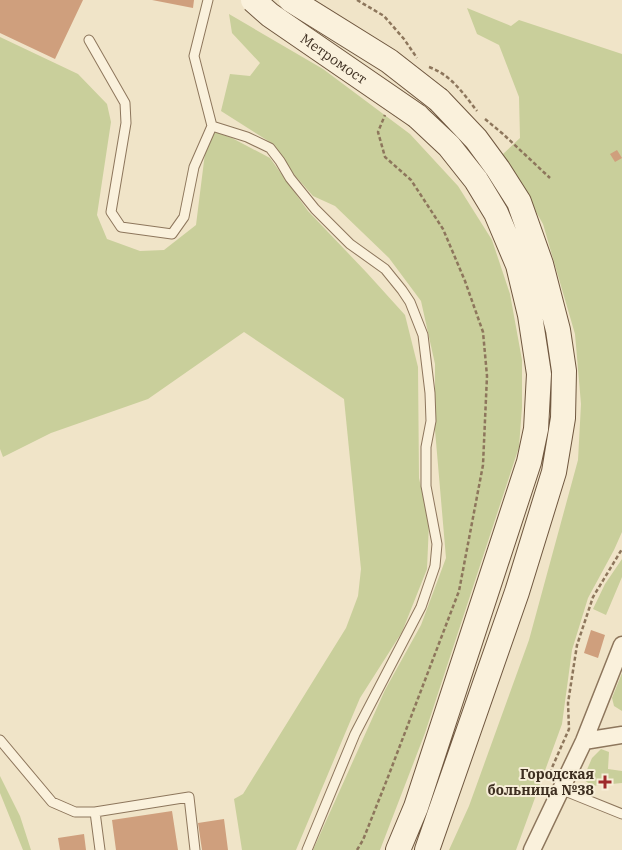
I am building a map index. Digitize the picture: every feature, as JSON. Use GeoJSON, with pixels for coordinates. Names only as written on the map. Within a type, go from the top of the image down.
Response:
{"type":"FeatureCollection","features":[{"type":"Feature","properties":{"kind":"main road","name":"Метромост"},"geometry":{"type":"LineString","coordinates":[[252,0],[270,15],[417,116],[449,146],[476,180],[496,212],[518,265],[530,315],[539,374],[536,429],[529,462],[416,807],[398,850]]}},
{"type":"Feature","properties":{"kind":"main road","name":"Метромост"},"geometry":{"type":"LineString","coordinates":[[291,0],[389,61],[439,100],[476,139],[498,168],[519,202],[541,264],[558,330],[564,372],[563,418],[554,472],[517,592],[427,850]]}},
{"type":"Feature","properties":{"kind":"street"},"geometry":{"type":"LineString","coordinates":[[532,850],[553,785],[584,741],[622,645]]}},
{"type":"Feature","properties":{"kind":"street"},"geometry":{"type":"LineString","coordinates":[[584,741],[622,735]]}},
{"type":"Feature","properties":{"kind":"lane"},"geometry":{"type":"LineString","coordinates":[[88,40],[125,103],[126,123],[111,212],[121,227],[172,234],[184,217],[194,167],[212,126],[194,56],[208,0]]}},
{"type":"Feature","properties":{"kind":"lane"},"geometry":{"type":"LineString","coordinates":[[212,126],[247,137],[270,148],[280,160],[290,178],[315,209],[350,244],[385,269],[410,302],[423,335],[430,393],[431,420],[426,447],[426,486],[434,520],[437,544],[435,566],[421,607],[355,734],[307,850]]}},
{"type":"Feature","properties":{"kind":"lane"},"geometry":{"type":"LineString","coordinates":[[0,740],[52,802],[75,812],[95,812],[188,797],[195,850]]}},
{"type":"Feature","properties":{"kind":"lane"},"geometry":{"type":"LineString","coordinates":[[553,785],[622,814]]}},
{"type":"Feature","properties":{"kind":"lane"},"geometry":{"type":"LineString","coordinates":[[95,812],[100,850]]}},
{"type":"Feature","properties":{"kind":"path"},"geometry":{"type":"LineString","coordinates":[[357,0],[384,16],[404,39],[421,64]]}},
{"type":"Feature","properties":{"kind":"path"},"geometry":{"type":"LineString","coordinates":[[428,66],[442,72],[456,85],[482,117],[550,178]]}},
{"type":"Feature","properties":{"kind":"path"},"geometry":{"type":"LineString","coordinates":[[553,785],[569,729],[568,703],[577,645],[594,598],[622,549]]}},
{"type":"Feature","properties":{"kind":"green space"},"geometry":{"type":"Polygon","coordinates":[[[467,8],[511,26],[519,20],[622,54],[622,532],[588,598],[572,650],[562,724],[516,850],[449,850],[469,806],[529,640],[578,460],[581,404],[575,334],[543,224],[503,154],[520,138],[519,97],[499,45],[477,34],[467,8]]]}},
{"type":"Feature","properties":{"kind":"green space"},"geometry":{"type":"Polygon","coordinates":[[[229,14],[323,69],[410,134],[458,186],[492,240],[510,294],[522,360],[522,407],[519,447],[425,733],[380,850],[313,850],[385,690],[421,625],[446,558],[435,430],[435,364],[421,301],[389,258],[335,206],[313,196],[291,171],[273,144],[221,111],[230,74],[250,76],[260,63],[232,33],[229,14]]]}},
{"type":"Feature","properties":{"kind":"green space"},"geometry":{"type":"Polygon","coordinates":[[[0,37],[78,74],[107,104],[111,122],[97,215],[107,239],[140,251],[164,250],[196,225],[208,129],[232,138],[270,158],[308,211],[405,315],[418,367],[419,478],[429,523],[427,569],[402,632],[360,698],[296,850],[242,850],[234,799],[243,794],[346,628],[358,596],[361,569],[344,399],[244,332],[148,399],[51,433],[3,457],[0,449],[0,37]]]}},
{"type":"Feature","properties":{"kind":"green space"},"geometry":{"type":"Polygon","coordinates":[[[622,559],[622,577],[606,615],[593,609],[605,584],[622,559]]]}},
{"type":"Feature","properties":{"kind":"green space"},"geometry":{"type":"Polygon","coordinates":[[[622,673],[622,711],[614,706],[612,698],[622,673]]]}},
{"type":"Feature","properties":{"kind":"green space"},"geometry":{"type":"Polygon","coordinates":[[[601,749],[609,752],[608,769],[622,771],[622,783],[592,786],[583,779],[592,758],[601,749]]]}},
{"type":"Feature","properties":{"kind":"green space"},"geometry":{"type":"Polygon","coordinates":[[[0,776],[20,816],[31,850],[23,850],[0,793],[0,776]]]}},
{"type":"Feature","properties":{"kind":"building"},"geometry":{"type":"Polygon","coordinates":[[[0,0],[83,0],[55,59],[0,33],[0,0]]]}},
{"type":"Feature","properties":{"kind":"building"},"geometry":{"type":"Polygon","coordinates":[[[152,0],[194,0],[193,8],[152,0]]]}},
{"type":"Feature","properties":{"kind":"building"},"geometry":{"type":"Polygon","coordinates":[[[617,150],[622,158],[615,162],[610,154],[617,150]]]}},
{"type":"Feature","properties":{"kind":"building"},"geometry":{"type":"Polygon","coordinates":[[[591,630],[605,635],[598,658],[584,653],[591,630]]]}},
{"type":"Feature","properties":{"kind":"building"},"geometry":{"type":"Polygon","coordinates":[[[172,811],[178,850],[116,850],[112,820],[172,811]]]}},
{"type":"Feature","properties":{"kind":"building"},"geometry":{"type":"Polygon","coordinates":[[[224,819],[228,850],[202,850],[198,823],[224,819]]]}},
{"type":"Feature","properties":{"kind":"building"},"geometry":{"type":"Polygon","coordinates":[[[84,834],[86,850],[60,850],[58,838],[84,834]]]}},
{"type":"Feature","properties":{"kind":"place","name":"Городская больница №38"},"geometry":{"type":"Point","coordinates":[605,782]}}]}
